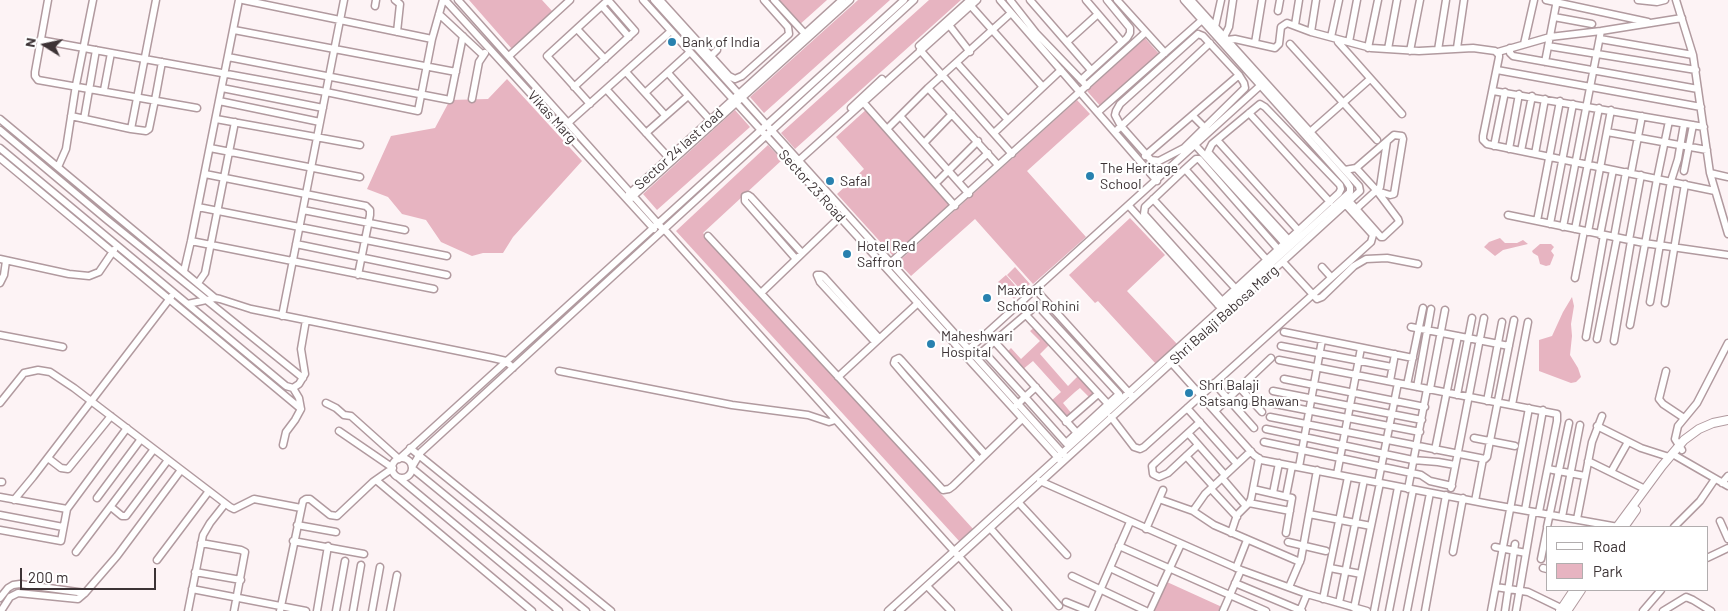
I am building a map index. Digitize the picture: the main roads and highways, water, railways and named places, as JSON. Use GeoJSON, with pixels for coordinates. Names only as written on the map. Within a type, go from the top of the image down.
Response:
{"type":"FeatureCollection","features":[{"type":"Feature","properties":{"kind":"main road"},"geometry":{"type":"LineString","coordinates":[[1619,526],[1645,489],[1699,429],[1713,423],[1728,420]]}},
{"type":"Feature","properties":{"kind":"main road"},"geometry":{"type":"LineString","coordinates":[[1680,448],[1703,432],[1715,427],[1728,425]]}},
{"type":"Feature","properties":{"kind":"main road"},"geometry":{"type":"LineString","coordinates":[[1625,526],[1673,456]]}},
{"type":"Feature","properties":{"kind":"main road"},"geometry":{"type":"LineString","coordinates":[[1564,610],[1574,591]]}},
{"type":"Feature","properties":{"kind":"main road"},"geometry":{"type":"LineString","coordinates":[[1564,610],[1580,591]]}},
{"type":"Feature","properties":{"kind":"place","name":"Bank of India"},"geometry":{"type":"Point","coordinates":[672,42]}},
{"type":"Feature","properties":{"kind":"place","name":"The Heritage School"},"geometry":{"type":"Point","coordinates":[1090,176]}},
{"type":"Feature","properties":{"kind":"place","name":"Safal"},"geometry":{"type":"Point","coordinates":[830,181]}},
{"type":"Feature","properties":{"kind":"place","name":"Hotel Red Saffron"},"geometry":{"type":"Point","coordinates":[847,254]}},
{"type":"Feature","properties":{"kind":"place","name":"Maxfort School Rohini"},"geometry":{"type":"Point","coordinates":[987,298]}},
{"type":"Feature","properties":{"kind":"place","name":"Maheshwari Hospital"},"geometry":{"type":"Point","coordinates":[931,344]}},
{"type":"Feature","properties":{"kind":"place","name":"Shri Balaji Satsang Bhawan"},"geometry":{"type":"Point","coordinates":[1189,393]}}]}
